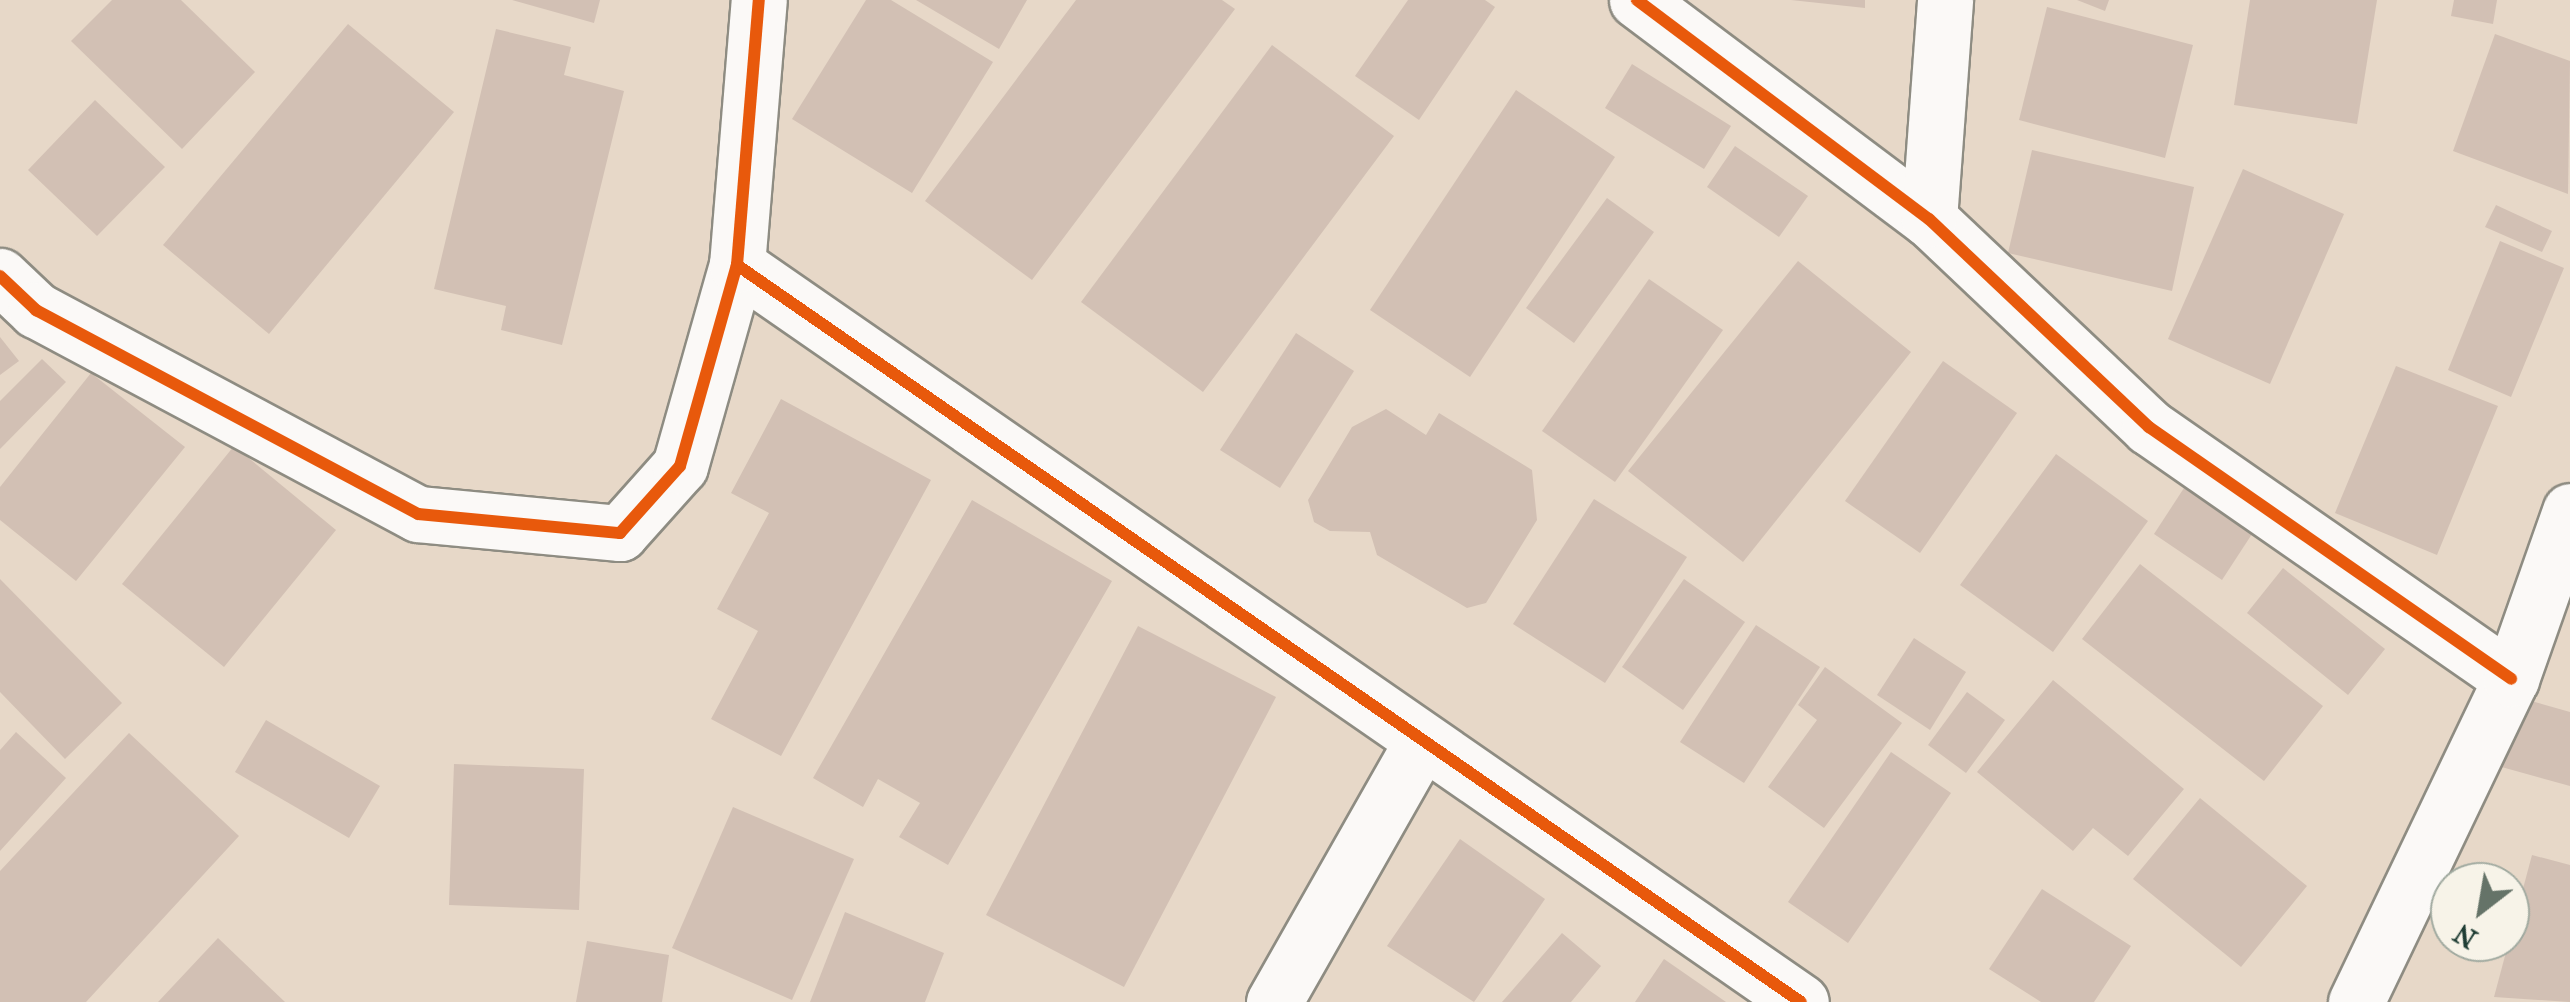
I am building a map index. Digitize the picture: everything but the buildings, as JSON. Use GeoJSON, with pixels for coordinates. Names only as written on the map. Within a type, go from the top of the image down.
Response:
{"type":"FeatureCollection","features":[{"type":"Feature","properties":{"kind":"street"},"geometry":{"type":"LineString","coordinates":[[0,276],[36,310],[418,514],[620,533],[680,466],[737,265],[759,0]]}},
{"type":"Feature","properties":{"kind":"street"},"geometry":{"type":"LineString","coordinates":[[1637,0],[1930,219],[2148,427],[2511,679]]}},
{"type":"Feature","properties":{"kind":"street"},"geometry":{"type":"LineString","coordinates":[[1930,219],[1945,0]]}},
{"type":"Feature","properties":{"kind":"street"},"geometry":{"type":"LineString","coordinates":[[737,265],[1802,1002]]}},
{"type":"Feature","properties":{"kind":"street"},"geometry":{"type":"LineString","coordinates":[[2356,1002],[2511,679],[2570,511]]}},
{"type":"Feature","properties":{"kind":"street"},"geometry":{"type":"LineString","coordinates":[[1274,1002],[1422,741]]}},
{"type":"Feature","properties":{"kind":"cycle path"},"geometry":{"type":"LineString","coordinates":[[0,276],[36,310],[418,514],[620,533],[680,466],[737,265],[759,0]]}},
{"type":"Feature","properties":{"kind":"cycle path"},"geometry":{"type":"LineString","coordinates":[[1637,0],[1929,219],[2149,427],[2511,679]]}},
{"type":"Feature","properties":{"kind":"cycle path"},"geometry":{"type":"LineString","coordinates":[[737,265],[1801,1002]]}}]}
